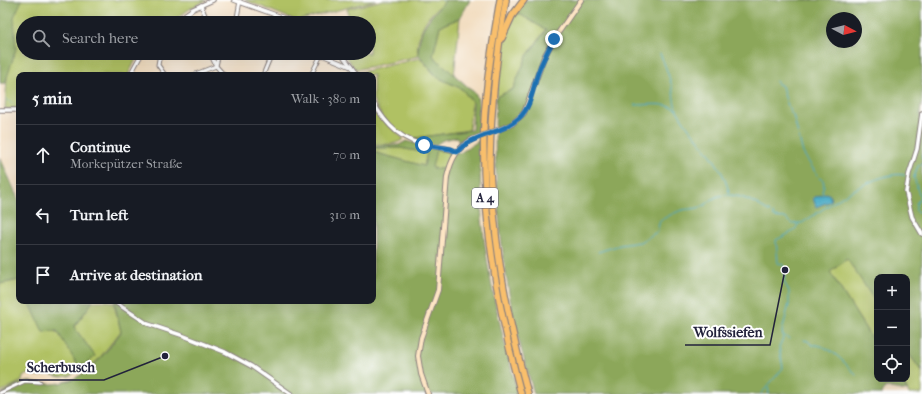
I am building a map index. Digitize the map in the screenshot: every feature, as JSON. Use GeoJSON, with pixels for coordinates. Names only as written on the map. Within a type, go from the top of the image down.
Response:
{"type":"FeatureCollection","features":[{"type":"Feature","properties":{"kind":"highway","name":"A 4"},"geometry":{"type":"LineString","coordinates":[[500,0],[488,72],[484,124],[484,186],[496,285],[509,349],[521,394]]}},
{"type":"Feature","properties":{"kind":"highway","name":"A 4"},"geometry":{"type":"LineString","coordinates":[[506,0],[498,45],[490,150],[491,186],[502,284],[515,347],[528,394]]}},
{"type":"Feature","properties":{"kind":"highway"},"geometry":{"type":"LineString","coordinates":[[498,45],[512,16],[524,0]]}},
{"type":"Feature","properties":{"kind":"main road"},"geometry":{"type":"LineString","coordinates":[[428,394],[421,374],[418,356],[421,338],[437,296],[447,177],[452,161],[457,152],[473,139],[512,124],[524,113],[544,57],[554,39],[581,0]]}},
{"type":"Feature","properties":{"kind":"street"},"geometry":{"type":"LineString","coordinates":[[184,16],[201,4],[213,0]]}},
{"type":"Feature","properties":{"kind":"street"},"geometry":{"type":"LineString","coordinates":[[234,0],[279,16]]}},
{"type":"Feature","properties":{"kind":"street"},"geometry":{"type":"LineString","coordinates":[[237,16],[240,1]]}},
{"type":"Feature","properties":{"kind":"street"},"geometry":{"type":"LineString","coordinates":[[201,4],[205,16]]}},
{"type":"Feature","properties":{"kind":"street"},"geometry":{"type":"LineString","coordinates":[[132,72],[138,60]]}},
{"type":"Feature","properties":{"kind":"street"},"geometry":{"type":"LineString","coordinates":[[159,60],[158,65],[163,72]]}},
{"type":"Feature","properties":{"kind":"street"},"geometry":{"type":"LineString","coordinates":[[213,60],[221,72]]}},
{"type":"Feature","properties":{"kind":"street"},"geometry":{"type":"LineString","coordinates":[[216,66],[217,60]]}},
{"type":"Feature","properties":{"kind":"street"},"geometry":{"type":"LineString","coordinates":[[264,72],[269,60]]}},
{"type":"Feature","properties":{"kind":"street"},"geometry":{"type":"LineString","coordinates":[[313,72],[317,60]]}},
{"type":"Feature","properties":{"kind":"street"},"geometry":{"type":"LineString","coordinates":[[334,60],[353,68]]}},
{"type":"Feature","properties":{"kind":"street"},"geometry":{"type":"LineString","coordinates":[[347,60],[355,72]]}},
{"type":"Feature","properties":{"kind":"street"},"geometry":{"type":"LineString","coordinates":[[201,72],[216,66]]}},
{"type":"Feature","properties":{"kind":"street"},"geometry":{"type":"LineString","coordinates":[[376,107],[384,120],[406,139],[424,145],[451,149],[457,152]]}},
{"type":"Feature","properties":{"kind":"street"},"geometry":{"type":"LineString","coordinates":[[0,110],[16,110]]}},
{"type":"Feature","properties":{"kind":"street"},"geometry":{"type":"LineString","coordinates":[[922,113],[917,149],[909,174],[906,192],[912,217],[922,234]]}},
{"type":"Feature","properties":{"kind":"street"},"geometry":{"type":"LineString","coordinates":[[118,304],[148,324],[184,336],[251,366],[291,394]]}},
{"type":"Feature","properties":{"kind":"street"},"geometry":{"type":"LineString","coordinates":[[0,393],[25,381],[40,382]]}},
{"type":"Feature","properties":{"kind":"green space"},"geometry":{"type":"Polygon","coordinates":[[[0,0],[207,0],[191,8],[180,16],[16,16],[16,60],[136,60],[130,72],[16,72],[16,108],[5,109],[7,78],[0,0]]]}},
{"type":"Feature","properties":{"kind":"green space"},"geometry":{"type":"Polygon","coordinates":[[[0,0],[22,0],[14,17],[16,49],[5,84],[0,83],[0,0]]]}},
{"type":"Feature","properties":{"kind":"green space"},"geometry":{"type":"Polygon","coordinates":[[[245,0],[376,0],[316,16],[285,16],[245,0]]]}},
{"type":"Feature","properties":{"kind":"green space"},"geometry":{"type":"Polygon","coordinates":[[[383,0],[446,0],[430,15],[423,26],[417,47],[419,56],[359,69],[354,68],[349,60],[376,60],[376,16],[348,16],[347,9],[383,0]]]}},
{"type":"Feature","properties":{"kind":"green space"},"geometry":{"type":"Polygon","coordinates":[[[446,0],[470,0],[460,18],[440,26],[433,56],[476,94],[479,104],[480,133],[459,143],[457,137],[443,140],[435,145],[423,143],[415,138],[472,130],[473,103],[462,89],[437,77],[418,54],[423,29],[430,18],[446,0]]]}},
{"type":"Feature","properties":{"kind":"green space"},"geometry":{"type":"Polygon","coordinates":[[[526,0],[922,0],[922,100],[920,113],[922,129],[922,372],[910,355],[910,274],[874,274],[874,300],[847,259],[830,272],[874,342],[874,382],[903,382],[907,391],[885,387],[882,394],[534,394],[515,325],[504,261],[496,179],[495,125],[496,97],[513,89],[527,56],[546,30],[516,12],[526,0]]]}},
{"type":"Feature","properties":{"kind":"green space"},"geometry":{"type":"Polygon","coordinates":[[[516,12],[546,29],[527,56],[513,89],[496,97],[503,40],[516,12]]]}},
{"type":"Feature","properties":{"kind":"green space"},"geometry":{"type":"Polygon","coordinates":[[[460,18],[454,76],[433,56],[440,26],[460,18]]]}},
{"type":"Feature","properties":{"kind":"green space"},"geometry":{"type":"Polygon","coordinates":[[[420,58],[437,77],[462,89],[472,102],[469,130],[415,138],[423,143],[408,138],[395,130],[384,120],[376,105],[376,72],[361,72],[420,58]]]}},
{"type":"Feature","properties":{"kind":"green space"},"geometry":{"type":"Polygon","coordinates":[[[376,109],[383,121],[404,139],[393,144],[376,144],[376,109]]]}},
{"type":"Feature","properties":{"kind":"green space"},"geometry":{"type":"Polygon","coordinates":[[[480,140],[481,209],[484,241],[496,307],[518,394],[1,394],[16,385],[26,382],[51,384],[63,382],[73,379],[92,367],[121,332],[115,304],[376,304],[376,153],[424,166],[427,153],[400,148],[376,148],[376,146],[399,145],[406,141],[460,153],[480,140]],[[436,150],[432,168],[445,169],[450,156],[448,152],[436,150]]]}},
{"type":"Feature","properties":{"kind":"green space"},"geometry":{"type":"Polygon","coordinates":[[[376,148],[400,148],[427,153],[424,166],[376,153],[376,148]]]}},
{"type":"Feature","properties":{"kind":"green space"},"geometry":{"type":"Polygon","coordinates":[[[436,150],[448,152],[450,156],[445,169],[431,168],[436,150]]]}},
{"type":"Feature","properties":{"kind":"green space"},"geometry":{"type":"Polygon","coordinates":[[[0,157],[16,194],[16,281],[0,284],[0,157]]]}},
{"type":"Feature","properties":{"kind":"green space"},"geometry":{"type":"Polygon","coordinates":[[[848,258],[874,299],[874,342],[830,272],[848,258]]]}},
{"type":"Feature","properties":{"kind":"green space"},"geometry":{"type":"Polygon","coordinates":[[[16,281],[16,304],[30,304],[38,320],[62,336],[75,361],[95,356],[74,327],[91,304],[114,304],[121,331],[98,360],[83,372],[77,371],[70,376],[60,377],[49,374],[40,376],[27,374],[23,377],[22,381],[0,392],[0,284],[16,281]]]}},
{"type":"Feature","properties":{"kind":"green space"},"geometry":{"type":"Polygon","coordinates":[[[30,304],[91,304],[74,327],[95,356],[88,363],[78,366],[57,331],[43,332],[30,304]]]}},
{"type":"Feature","properties":{"kind":"green space"},"geometry":{"type":"Polygon","coordinates":[[[910,355],[922,372],[922,394],[909,394],[903,382],[910,382],[910,355]]]}},
{"type":"Feature","properties":{"kind":"water"},"geometry":{"type":"Polygon","coordinates":[[[826,193],[830,195],[831,201],[816,207],[813,198],[826,193]]]}},
{"type":"Feature","properties":{"kind":"waterway"},"geometry":{"type":"LineString","coordinates":[[660,54],[666,67],[676,108],[691,131],[713,158],[725,179],[729,192]]}},
{"type":"Feature","properties":{"kind":"waterway"},"geometry":{"type":"LineString","coordinates":[[776,81],[782,86],[788,106],[793,115],[803,153],[817,175]]}},
{"type":"Feature","properties":{"kind":"waterway"},"geometry":{"type":"LineString","coordinates":[[6,99],[13,104]]}},
{"type":"Feature","properties":{"kind":"waterway"},"geometry":{"type":"LineString","coordinates":[[635,105],[666,105],[676,109]]}},
{"type":"Feature","properties":{"kind":"waterway"},"geometry":{"type":"LineString","coordinates":[[914,177],[918,166],[922,164]]}},
{"type":"Feature","properties":{"kind":"waterway"},"geometry":{"type":"LineString","coordinates":[[761,394],[783,368],[779,347],[783,338],[782,331],[789,304],[789,291],[784,282],[785,270],[783,265],[778,263],[776,240],[794,231],[799,223],[802,223],[838,199],[867,183],[894,175],[905,175]]}},
{"type":"Feature","properties":{"kind":"waterway"},"geometry":{"type":"LineString","coordinates":[[914,177],[920,198],[916,204],[916,211],[922,213]]}},
{"type":"Feature","properties":{"kind":"waterway"},"geometry":{"type":"LineString","coordinates":[[819,178],[823,180],[823,194]]}},
{"type":"Feature","properties":{"kind":"waterway"},"geometry":{"type":"LineString","coordinates":[[598,252],[620,245],[640,242],[657,232],[660,220],[686,209],[701,207],[714,198],[723,195],[745,198],[770,212]]}},
{"type":"Feature","properties":{"kind":"waterway"},"geometry":{"type":"LineString","coordinates":[[773,213],[774,217],[785,218],[793,224],[799,223]]}},
{"type":"Feature","properties":{"kind":"waterway"},"geometry":{"type":"LineString","coordinates":[[784,336],[790,339]]}},
{"type":"Feature","properties":{"kind":"waterway"},"geometry":{"type":"LineString","coordinates":[[804,340],[808,341],[812,345],[824,347],[836,355],[856,375]]}},
{"type":"Feature","properties":{"kind":"waterway"},"geometry":{"type":"LineString","coordinates":[[768,387],[769,394]]}},
{"type":"Feature","properties":{"kind":"place","name":"Wolfssiefen"},"geometry":{"type":"Point","coordinates":[785,270]}},
{"type":"Feature","properties":{"kind":"place","name":"Scherbusch"},"geometry":{"type":"Point","coordinates":[165,356]}},
{"type":"Feature","properties":{"kind":"route"},"geometry":{"type":"LineString","coordinates":[[424,145],[447,148],[457,152],[469,141],[512,124],[520,118],[524,113],[544,57],[554,39]]}}]}
